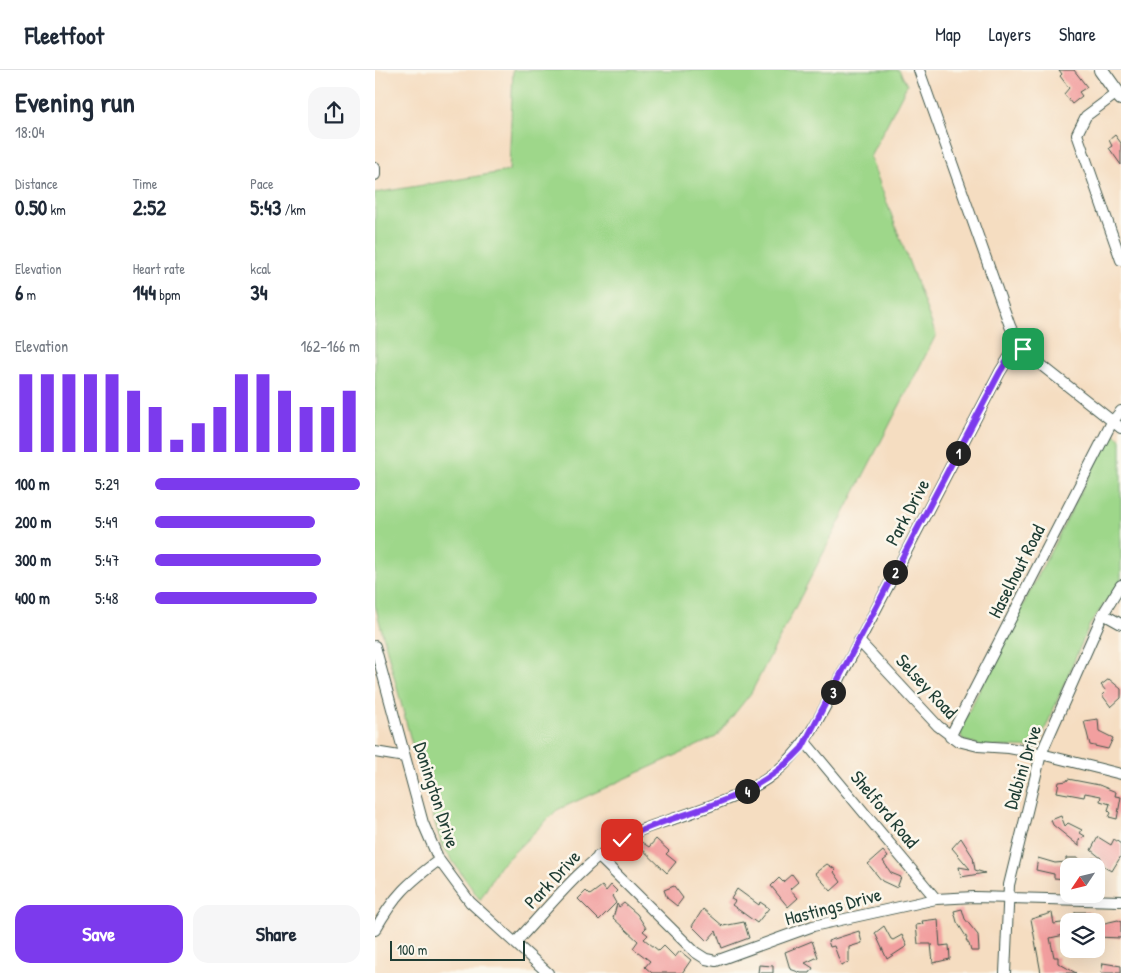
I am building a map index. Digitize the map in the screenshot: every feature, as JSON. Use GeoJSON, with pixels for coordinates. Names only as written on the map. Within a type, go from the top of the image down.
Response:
{"type":"FeatureCollection","features":[{"type":"Feature","properties":{"kind":"street"},"geometry":{"type":"LineString","coordinates":[[919,70],[1010,326],[1018,343],[1031,357],[1117,425]]}},
{"type":"Feature","properties":{"kind":"street"},"geometry":{"type":"LineString","coordinates":[[1101,70],[1119,95],[1086,116],[1077,134],[1121,260]]}},
{"type":"Feature","properties":{"kind":"street"},"geometry":{"type":"LineString","coordinates":[[375,168],[375,175]]}},
{"type":"Feature","properties":{"kind":"street","name":"Park Drive"},"geometry":{"type":"LineString","coordinates":[[515,943],[598,856],[633,833],[757,787],[778,771],[806,743],[1000,372],[1018,343]]}},
{"type":"Feature","properties":{"kind":"street","name":"Haselhout Road"},"geometry":{"type":"LineString","coordinates":[[950,737],[1117,425],[1121,411]]}},
{"type":"Feature","properties":{"kind":"street","name":"Dalbini Drive"},"geometry":{"type":"LineString","coordinates":[[1005,973],[1007,898],[1012,864],[1041,754],[1103,614],[1121,585]]}},
{"type":"Feature","properties":{"kind":"street"},"geometry":{"type":"LineString","coordinates":[[1103,614],[1121,624]]}},
{"type":"Feature","properties":{"kind":"street","name":"Selsey Road"},"geometry":{"type":"LineString","coordinates":[[859,641],[950,737],[971,745],[1009,748],[1041,754],[1121,774]]}},
{"type":"Feature","properties":{"kind":"street","name":"Donington Drive"},"geometry":{"type":"LineString","coordinates":[[375,646],[423,823],[439,860],[469,902],[548,973]]}},
{"type":"Feature","properties":{"kind":"street","name":"Shelford Road"},"geometry":{"type":"LineString","coordinates":[[806,743],[936,899]]}},
{"type":"Feature","properties":{"kind":"street"},"geometry":{"type":"LineString","coordinates":[[375,752],[405,757]]}},
{"type":"Feature","properties":{"kind":"street","name":"Hastings Drive"},"geometry":{"type":"LineString","coordinates":[[598,856],[695,952],[706,959],[716,961],[813,926],[936,899],[1121,900]]}},
{"type":"Feature","properties":{"kind":"street"},"geometry":{"type":"LineString","coordinates":[[375,930],[388,906],[401,890],[439,860]]}},
{"type":"Feature","properties":{"kind":"green space"},"geometry":{"type":"Polygon","coordinates":[[[513,70],[899,70],[907,85],[870,157],[936,335],[751,693],[716,737],[557,810],[499,867],[480,900],[442,846],[414,752],[375,605],[375,193],[509,171],[513,70]]]}},
{"type":"Feature","properties":{"kind":"green space"},"geometry":{"type":"Polygon","coordinates":[[[1115,434],[1121,439],[1121,580],[1089,626],[1037,748],[981,746],[963,740],[959,730],[1109,437],[1115,434]]]}},
{"type":"Feature","properties":{"kind":"building"},"geometry":{"type":"Polygon","coordinates":[[[1059,70],[1074,70],[1087,87],[1079,92],[1082,96],[1072,104],[1064,94],[1069,88],[1060,76],[1062,74],[1059,70]]]}},
{"type":"Feature","properties":{"kind":"building"},"geometry":{"type":"Polygon","coordinates":[[[1115,135],[1121,143],[1121,165],[1109,148],[1112,146],[1109,140],[1115,135]]]}},
{"type":"Feature","properties":{"kind":"building"},"geometry":{"type":"Polygon","coordinates":[[[1109,679],[1121,689],[1121,698],[1111,707],[1102,695],[1106,691],[1101,685],[1109,679]]]}},
{"type":"Feature","properties":{"kind":"building"},"geometry":{"type":"Polygon","coordinates":[[[1098,719],[1099,731],[1113,738],[1108,749],[1090,745],[1084,721],[1098,719]]]}},
{"type":"Feature","properties":{"kind":"building"},"geometry":{"type":"Polygon","coordinates":[[[1068,779],[1099,785],[1116,792],[1115,796],[1121,797],[1117,819],[1109,817],[1111,813],[1108,810],[1110,804],[1100,801],[1101,796],[1085,793],[1084,797],[1057,792],[1059,782],[1067,781],[1068,779]]]}},
{"type":"Feature","properties":{"kind":"building"},"geometry":{"type":"Polygon","coordinates":[[[1061,816],[1065,826],[1068,823],[1082,830],[1080,833],[1085,836],[1079,840],[1079,846],[1053,825],[1051,820],[1061,816]]]}},
{"type":"Feature","properties":{"kind":"building"},"geometry":{"type":"Polygon","coordinates":[[[1098,837],[1111,845],[1114,839],[1121,844],[1121,856],[1112,871],[1105,866],[1105,858],[1101,858],[1091,850],[1098,837]]]}},
{"type":"Feature","properties":{"kind":"building"},"geometry":{"type":"Polygon","coordinates":[[[961,838],[973,857],[975,870],[985,873],[961,877],[959,867],[970,869],[952,848],[961,838]]]}},
{"type":"Feature","properties":{"kind":"building"},"geometry":{"type":"Polygon","coordinates":[[[637,839],[649,847],[656,839],[669,851],[666,854],[676,862],[667,873],[635,842],[637,839]]]}},
{"type":"Feature","properties":{"kind":"building"},"geometry":{"type":"Polygon","coordinates":[[[883,851],[888,857],[883,861],[891,873],[901,877],[897,888],[882,881],[868,864],[883,851]]]}},
{"type":"Feature","properties":{"kind":"building"},"geometry":{"type":"Polygon","coordinates":[[[1038,858],[1060,863],[1060,878],[1054,878],[1054,874],[1036,870],[1038,858]]]}},
{"type":"Feature","properties":{"kind":"building"},"geometry":{"type":"Polygon","coordinates":[[[827,864],[836,870],[834,872],[841,882],[831,891],[815,873],[827,864]]]}},
{"type":"Feature","properties":{"kind":"building"},"geometry":{"type":"Polygon","coordinates":[[[792,874],[798,882],[790,889],[798,898],[788,907],[771,886],[779,878],[783,882],[792,874]]]}},
{"type":"Feature","properties":{"kind":"building"},"geometry":{"type":"Polygon","coordinates":[[[611,885],[617,891],[612,896],[616,903],[599,920],[578,899],[586,891],[590,895],[602,886],[606,891],[611,885]]]}},
{"type":"Feature","properties":{"kind":"building"},"geometry":{"type":"Polygon","coordinates":[[[674,886],[683,898],[677,906],[667,898],[664,890],[674,886]]]}},
{"type":"Feature","properties":{"kind":"building"},"geometry":{"type":"Polygon","coordinates":[[[737,889],[759,905],[760,902],[769,908],[757,923],[732,905],[735,901],[731,899],[737,889]]]}},
{"type":"Feature","properties":{"kind":"building"},"geometry":{"type":"Polygon","coordinates":[[[624,903],[637,914],[646,928],[643,931],[648,935],[644,939],[659,951],[664,946],[675,957],[680,951],[691,960],[682,973],[652,973],[645,967],[650,961],[633,948],[638,941],[613,918],[617,904],[619,907],[624,903]]]}},
{"type":"Feature","properties":{"kind":"building"},"geometry":{"type":"Polygon","coordinates":[[[703,909],[723,926],[744,922],[749,938],[722,948],[716,931],[707,941],[692,926],[703,909]]]}},
{"type":"Feature","properties":{"kind":"building"},"geometry":{"type":"Polygon","coordinates":[[[962,909],[965,919],[978,935],[979,951],[971,951],[966,940],[967,938],[957,922],[954,911],[962,909]]]}},
{"type":"Feature","properties":{"kind":"building"},"geometry":{"type":"Polygon","coordinates":[[[1052,913],[1054,924],[1060,923],[1060,936],[1050,938],[1054,957],[1058,957],[1058,963],[1076,973],[1041,973],[1031,919],[1052,913]]]}},
{"type":"Feature","properties":{"kind":"building"},"geometry":{"type":"Polygon","coordinates":[[[938,919],[940,946],[949,945],[950,959],[933,963],[931,944],[918,944],[916,925],[923,924],[922,921],[938,919]]]}},
{"type":"Feature","properties":{"kind":"building"},"geometry":{"type":"Polygon","coordinates":[[[1118,920],[1121,922],[1121,938],[1105,937],[1105,923],[1118,920]]]}},
{"type":"Feature","properties":{"kind":"building"},"geometry":{"type":"Polygon","coordinates":[[[884,926],[891,939],[893,940],[902,935],[907,946],[887,959],[875,933],[884,926]]]}},
{"type":"Feature","properties":{"kind":"building"},"geometry":{"type":"Polygon","coordinates":[[[859,931],[862,943],[849,947],[849,962],[841,965],[834,946],[830,947],[828,941],[859,931]]]}},
{"type":"Feature","properties":{"kind":"building"},"geometry":{"type":"Polygon","coordinates":[[[812,941],[818,957],[805,963],[813,968],[810,973],[801,973],[790,969],[785,952],[812,941]]]}},
{"type":"Feature","properties":{"kind":"building"},"geometry":{"type":"Polygon","coordinates":[[[1103,963],[1121,966],[1121,973],[1101,973],[1103,963]]]}},
{"type":"Feature","properties":{"kind":"building"},"geometry":{"type":"Polygon","coordinates":[[[759,965],[773,966],[773,973],[758,973],[759,965]]]}},
{"type":"Feature","properties":{"kind":"route"},"geometry":{"type":"LineString","coordinates":[[622,840],[639,830],[737,796],[757,787],[778,771],[802,748],[812,733],[1000,372],[1018,343],[1023,349]]}}]}
